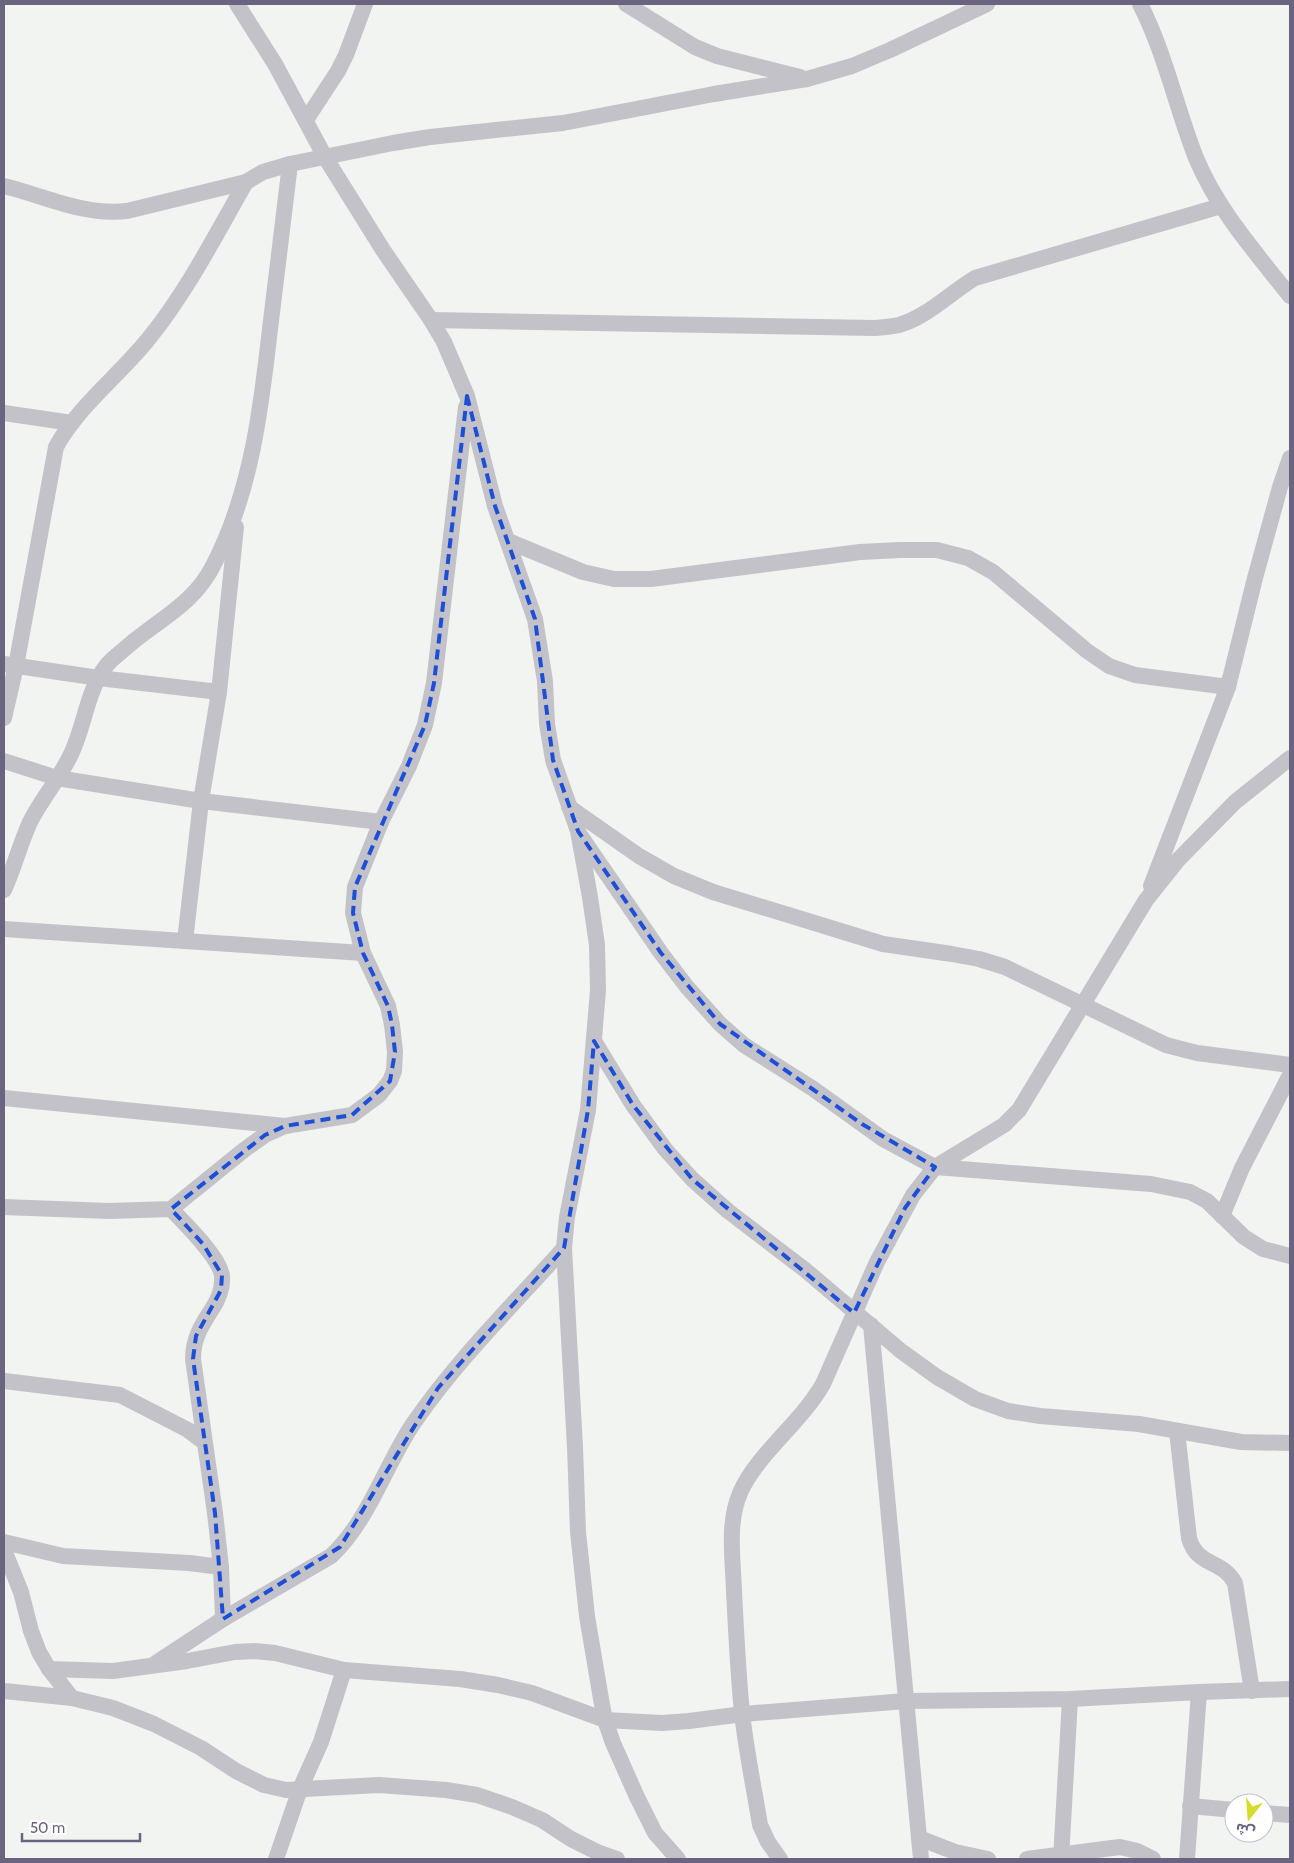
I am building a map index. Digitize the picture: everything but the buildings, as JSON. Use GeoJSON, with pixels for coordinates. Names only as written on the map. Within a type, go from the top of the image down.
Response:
{"type":"FeatureCollection","features":[{"type":"Feature","properties":{"kind":"street"},"geometry":{"type":"LineString","coordinates":[[237,4],[275,64],[325,157],[397,272],[444,342],[467,396],[495,506],[536,619],[545,681],[547,724],[553,760],[578,831],[597,945],[598,990],[588,1110],[567,1217],[564,1248],[578,1532],[587,1616],[605,1720],[637,1798],[655,1833],[678,1859]]}},
{"type":"Feature","properties":{"kind":"street"},"geometry":{"type":"LineString","coordinates":[[306,120],[342,63],[365,4]]}},
{"type":"Feature","properties":{"kind":"street"},"geometry":{"type":"LineString","coordinates":[[626,4],[695,48],[717,56],[807,79]]}},
{"type":"Feature","properties":{"kind":"street"},"geometry":{"type":"LineString","coordinates":[[4,186],[85,210],[108,213],[127,211],[246,182],[264,172],[290,164],[325,157],[430,138],[563,122],[807,79],[852,66],[987,4]]}},
{"type":"Feature","properties":{"kind":"street"},"geometry":{"type":"LineString","coordinates":[[1140,4],[1158,40],[1181,117],[1197,160],[1222,206],[1290,296]]}},
{"type":"Feature","properties":{"kind":"street"},"geometry":{"type":"LineString","coordinates":[[4,890],[32,820],[72,753],[98,678],[107,665],[133,640],[190,599],[206,580],[237,509],[248,472],[262,401],[290,164]]}},
{"type":"Feature","properties":{"kind":"street"},"geometry":{"type":"LineString","coordinates":[[4,718],[10,665],[54,458],[61,438],[164,319],[246,182]]}},
{"type":"Feature","properties":{"kind":"street"},"geometry":{"type":"LineString","coordinates":[[431,320],[875,328],[897,326],[916,319],[957,288],[975,278],[1222,206]]}},
{"type":"Feature","properties":{"kind":"street"},"geometry":{"type":"LineString","coordinates":[[4,1207],[109,1211],[171,1209],[265,1135],[285,1126],[352,1115],[379,1095],[390,1081],[394,1071],[395,1052],[392,1024],[388,1006],[363,953],[353,913],[356,888],[381,822],[409,766],[425,725],[434,683],[467,396]]}},
{"type":"Feature","properties":{"kind":"street"},"geometry":{"type":"LineString","coordinates":[[4,413],[72,423]]}},
{"type":"Feature","properties":{"kind":"street"},"geometry":{"type":"LineString","coordinates":[[1146,900],[1228,687],[1255,578],[1290,458]]}},
{"type":"Feature","properties":{"kind":"street"},"geometry":{"type":"LineString","coordinates":[[185,941],[201,801],[219,692],[237,509]]}},
{"type":"Feature","properties":{"kind":"street"},"geometry":{"type":"LineString","coordinates":[[508,542],[583,572],[614,579],[651,579],[860,552],[937,550],[968,558],[993,572],[1087,651],[1109,666],[1135,675],[1228,687]]}},
{"type":"Feature","properties":{"kind":"street"},"geometry":{"type":"LineString","coordinates":[[10,665],[98,678],[219,692]]}},
{"type":"Feature","properties":{"kind":"street"},"geometry":{"type":"LineString","coordinates":[[780,1859],[768,1842],[760,1825],[742,1714],[731,1529],[734,1508],[741,1491],[752,1473],[813,1402],[823,1384],[876,1262],[905,1208],[935,1167],[1004,1125],[1019,1110],[1146,900],[1178,860],[1235,802],[1290,758]]}},
{"type":"Feature","properties":{"kind":"street"},"geometry":{"type":"LineString","coordinates":[[4,761],[57,778],[201,801],[381,822]]}},
{"type":"Feature","properties":{"kind":"street"},"geometry":{"type":"LineString","coordinates":[[570,807],[639,856],[674,876],[713,892],[883,944],[979,959],[1005,967],[1166,1045],[1197,1053],[1290,1065]]}},
{"type":"Feature","properties":{"kind":"street"},"geometry":{"type":"LineString","coordinates":[[578,831],[661,953],[687,987],[720,1024],[744,1045],[812,1088],[862,1124],[935,1167],[1173,1187],[1190,1192],[1207,1201],[1244,1237],[1263,1249],[1290,1256]]}},
{"type":"Feature","properties":{"kind":"street"},"geometry":{"type":"LineString","coordinates":[[4,929],[363,953]]}},
{"type":"Feature","properties":{"kind":"street"},"geometry":{"type":"LineString","coordinates":[[594,1041],[633,1105],[665,1149],[692,1179],[728,1210],[804,1269],[901,1351],[937,1377],[975,1399],[1008,1411],[1040,1416],[1130,1423],[1241,1442],[1290,1443]]}},
{"type":"Feature","properties":{"kind":"street"},"geometry":{"type":"LineString","coordinates":[[1222,1216],[1242,1168],[1290,1075]]}},
{"type":"Feature","properties":{"kind":"street"},"geometry":{"type":"LineString","coordinates":[[4,1098],[285,1126]]}},
{"type":"Feature","properties":{"kind":"street"},"geometry":{"type":"LineString","coordinates":[[171,1209],[203,1244],[218,1265],[222,1275],[222,1290],[196,1336],[193,1347],[193,1359],[221,1567],[223,1619]]}},
{"type":"Feature","properties":{"kind":"street"},"geometry":{"type":"LineString","coordinates":[[152,1666],[223,1619],[323,1560],[340,1547],[387,1472],[412,1426],[438,1388],[564,1248]]}},
{"type":"Feature","properties":{"kind":"street"},"geometry":{"type":"LineString","coordinates":[[871,1325],[921,1859]]}},
{"type":"Feature","properties":{"kind":"street"},"geometry":{"type":"LineString","coordinates":[[4,1381],[120,1395],[188,1430],[204,1442]]}},
{"type":"Feature","properties":{"kind":"street"},"geometry":{"type":"LineString","coordinates":[[1178,1431],[1191,1547],[1197,1555],[1230,1574],[1235,1583],[1252,1690]]}},
{"type":"Feature","properties":{"kind":"street"},"geometry":{"type":"LineString","coordinates":[[4,1542],[63,1556],[189,1563],[221,1567]]}},
{"type":"Feature","properties":{"kind":"street"},"geometry":{"type":"LineString","coordinates":[[4,1550],[21,1592],[31,1631],[39,1652],[49,1669],[72,1698]]}},
{"type":"Feature","properties":{"kind":"street"},"geometry":{"type":"LineString","coordinates":[[49,1669],[113,1671],[235,1652],[255,1651],[344,1670],[460,1679],[498,1685],[532,1693],[605,1720],[676,1722],[742,1714],[906,1701],[1070,1699],[1290,1689]]}},
{"type":"Feature","properties":{"kind":"street"},"geometry":{"type":"LineString","coordinates":[[276,1859],[300,1790],[324,1734],[344,1670]]}},
{"type":"Feature","properties":{"kind":"street"},"geometry":{"type":"LineString","coordinates":[[4,1691],[72,1698],[113,1708],[154,1724],[201,1748],[236,1771],[264,1785],[286,1790],[378,1785],[446,1790],[477,1795],[542,1820],[571,1839],[597,1852],[617,1859]]}},
{"type":"Feature","properties":{"kind":"street"},"geometry":{"type":"LineString","coordinates":[[1187,1859],[1198,1692]]}},
{"type":"Feature","properties":{"kind":"street"},"geometry":{"type":"LineString","coordinates":[[1061,1857],[1070,1699]]}},
{"type":"Feature","properties":{"kind":"street"},"geometry":{"type":"LineString","coordinates":[[1190,1806],[1224,1809]]}},
{"type":"Feature","properties":{"kind":"street"},"geometry":{"type":"LineString","coordinates":[[1274,1813],[1290,1815]]}},
{"type":"Feature","properties":{"kind":"street"},"geometry":{"type":"LineString","coordinates":[[919,1838],[955,1852],[988,1859]]}},
{"type":"Feature","properties":{"kind":"street"},"geometry":{"type":"LineString","coordinates":[[1027,1859],[1061,1857],[1120,1847],[1137,1851],[1153,1859]]}},
{"type":"Feature","properties":{"kind":"highlighted area"},"geometry":{"type":"Polygon","coordinates":[[[467,396],[495,506],[535,619],[553,760],[578,831],[661,953],[720,1024],[862,1124],[935,1167],[905,1208],[854,1313],[692,1179],[633,1105],[594,1041],[588,1110],[564,1248],[438,1388],[340,1547],[223,1619],[215,1513],[193,1359],[196,1336],[221,1290],[222,1275],[203,1244],[171,1209],[265,1135],[285,1126],[352,1115],[390,1081],[395,1052],[392,1025],[388,1006],[363,953],[353,913],[355,887],[425,725],[434,683],[467,396]]]}}]}
